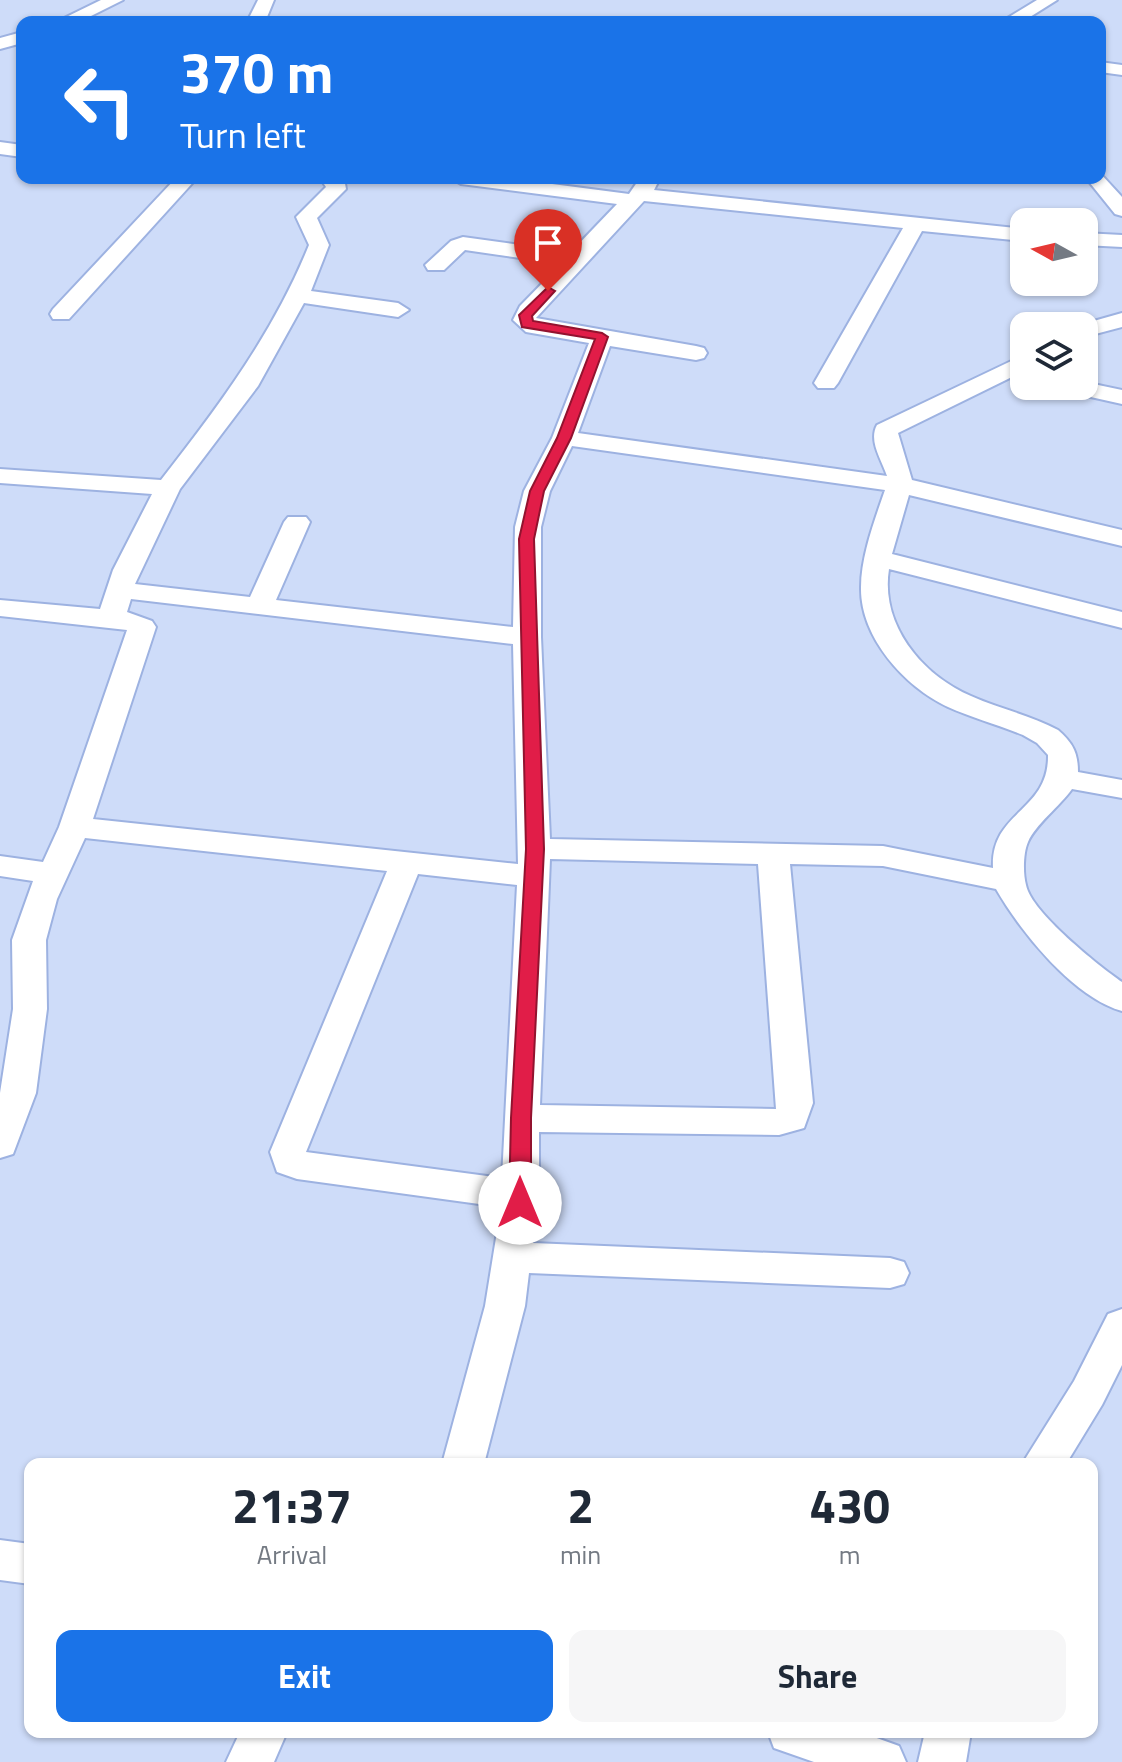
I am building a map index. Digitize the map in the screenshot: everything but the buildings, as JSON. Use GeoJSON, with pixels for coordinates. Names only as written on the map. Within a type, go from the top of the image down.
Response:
{"type":"FeatureCollection","features":[{"type":"Feature","properties":{"kind":"street"},"geometry":{"type":"LineString","coordinates":[[79,16],[115,0]]}},
{"type":"Feature","properties":{"kind":"street"},"geometry":{"type":"LineString","coordinates":[[1021,16],[1049,0]]}},
{"type":"Feature","properties":{"kind":"street"},"geometry":{"type":"LineString","coordinates":[[61,314],[181,184]]}},
{"type":"Feature","properties":{"kind":"street"},"geometry":{"type":"LineString","coordinates":[[115,604],[168,488],[246,386],[297,295],[319,245],[306,217],[336,189],[336,184]]}},
{"type":"Feature","properties":{"kind":"street"},"geometry":{"type":"LineString","coordinates":[[544,184],[641,191],[1010,234]]}},
{"type":"Feature","properties":{"kind":"street"},"geometry":{"type":"LineString","coordinates":[[1101,184],[1122,210]]}},
{"type":"Feature","properties":{"kind":"street"},"geometry":{"type":"LineString","coordinates":[[641,191],[528,311],[524,320],[534,327],[696,353]]}},
{"type":"Feature","properties":{"kind":"street"},"geometry":{"type":"LineString","coordinates":[[826,383],[915,224]]}},
{"type":"Feature","properties":{"kind":"street"},"geometry":{"type":"LineString","coordinates":[[1098,240],[1122,241]]}},
{"type":"Feature","properties":{"kind":"street"},"geometry":{"type":"LineString","coordinates":[[436,265],[463,243],[579,260]]}},
{"type":"Feature","properties":{"kind":"street"},"geometry":{"type":"LineString","coordinates":[[297,295],[398,310]]}},
{"type":"Feature","properties":{"kind":"street"},"geometry":{"type":"LineString","coordinates":[[1098,326],[1122,320]]}},
{"type":"Feature","properties":{"kind":"street"},"geometry":{"type":"LineString","coordinates":[[465,1458],[505,1306],[520,1195],[533,862],[527,637],[528,527],[537,491],[564,438],[602,337]]}},
{"type":"Feature","properties":{"kind":"street"},"geometry":{"type":"LineString","coordinates":[[1010,372],[888,426],[885,438],[900,485],[875,580],[876,605],[887,633],[903,658],[926,680],[957,700],[1033,729],[1058,744],[1063,752],[1062,778],[1047,805],[1022,825],[1014,839],[1009,851],[1011,882],[1008,882],[1027,916],[1040,931],[1083,970],[1122,999]]}},
{"type":"Feature","properties":{"kind":"street"},"geometry":{"type":"LineString","coordinates":[[1098,392],[1122,397]]}},
{"type":"Feature","properties":{"kind":"street"},"geometry":{"type":"LineString","coordinates":[[564,438],[900,485],[1122,538]]}},
{"type":"Feature","properties":{"kind":"street"},"geometry":{"type":"LineString","coordinates":[[0,476],[168,488]]}},
{"type":"Feature","properties":{"kind":"street"},"geometry":{"type":"LineString","coordinates":[[260,606],[297,522]]}},
{"type":"Feature","properties":{"kind":"street"},"geometry":{"type":"LineString","coordinates":[[880,559],[1122,620]]}},
{"type":"Feature","properties":{"kind":"street"},"geometry":{"type":"LineString","coordinates":[[0,1144],[18,1093],[30,1009],[29,940],[41,899],[75,827],[141,631],[136,622],[115,604]]}},
{"type":"Feature","properties":{"kind":"street"},"geometry":{"type":"LineString","coordinates":[[0,608],[115,604],[260,606],[527,637]]}},
{"type":"Feature","properties":{"kind":"street"},"geometry":{"type":"LineString","coordinates":[[1062,778],[1122,789]]}},
{"type":"Feature","properties":{"kind":"street"},"geometry":{"type":"LineString","coordinates":[[75,827],[407,862],[533,862],[773,853],[898,857],[1011,882]]}},
{"type":"Feature","properties":{"kind":"street"},"geometry":{"type":"LineString","coordinates":[[521,1118],[779,1122],[791,1119],[795,1103],[773,853]]}},
{"type":"Feature","properties":{"kind":"street"},"geometry":{"type":"LineString","coordinates":[[407,862],[288,1152],[290,1162],[520,1195]]}},
{"type":"Feature","properties":{"kind":"street"},"geometry":{"type":"LineString","coordinates":[[0,866],[55,874]]}},
{"type":"Feature","properties":{"kind":"street"},"geometry":{"type":"LineString","coordinates":[[513,1257],[890,1273]]}},
{"type":"Feature","properties":{"kind":"street"},"geometry":{"type":"LineString","coordinates":[[1047,1458],[1088,1393],[1122,1325]]}},
{"type":"Feature","properties":{"kind":"street"},"geometry":{"type":"LineString","coordinates":[[0,1560],[24,1563]]}},
{"type":"Feature","properties":{"kind":"street"},"geometry":{"type":"LineString","coordinates":[[250,1762],[261,1738]]}},
{"type":"Feature","properties":{"kind":"street"},"geometry":{"type":"LineString","coordinates":[[809,1738],[882,1762]]}},
{"type":"Feature","properties":{"kind":"street"},"geometry":{"type":"LineString","coordinates":[[942,1762],[947,1738]]}},
{"type":"Feature","properties":{"kind":"route"},"geometry":{"type":"LineString","coordinates":[[520,1203],[521,1118],[535,849],[527,637],[528,527],[537,491],[564,438],[602,337],[527,324],[525,315],[548,291]]}}]}
